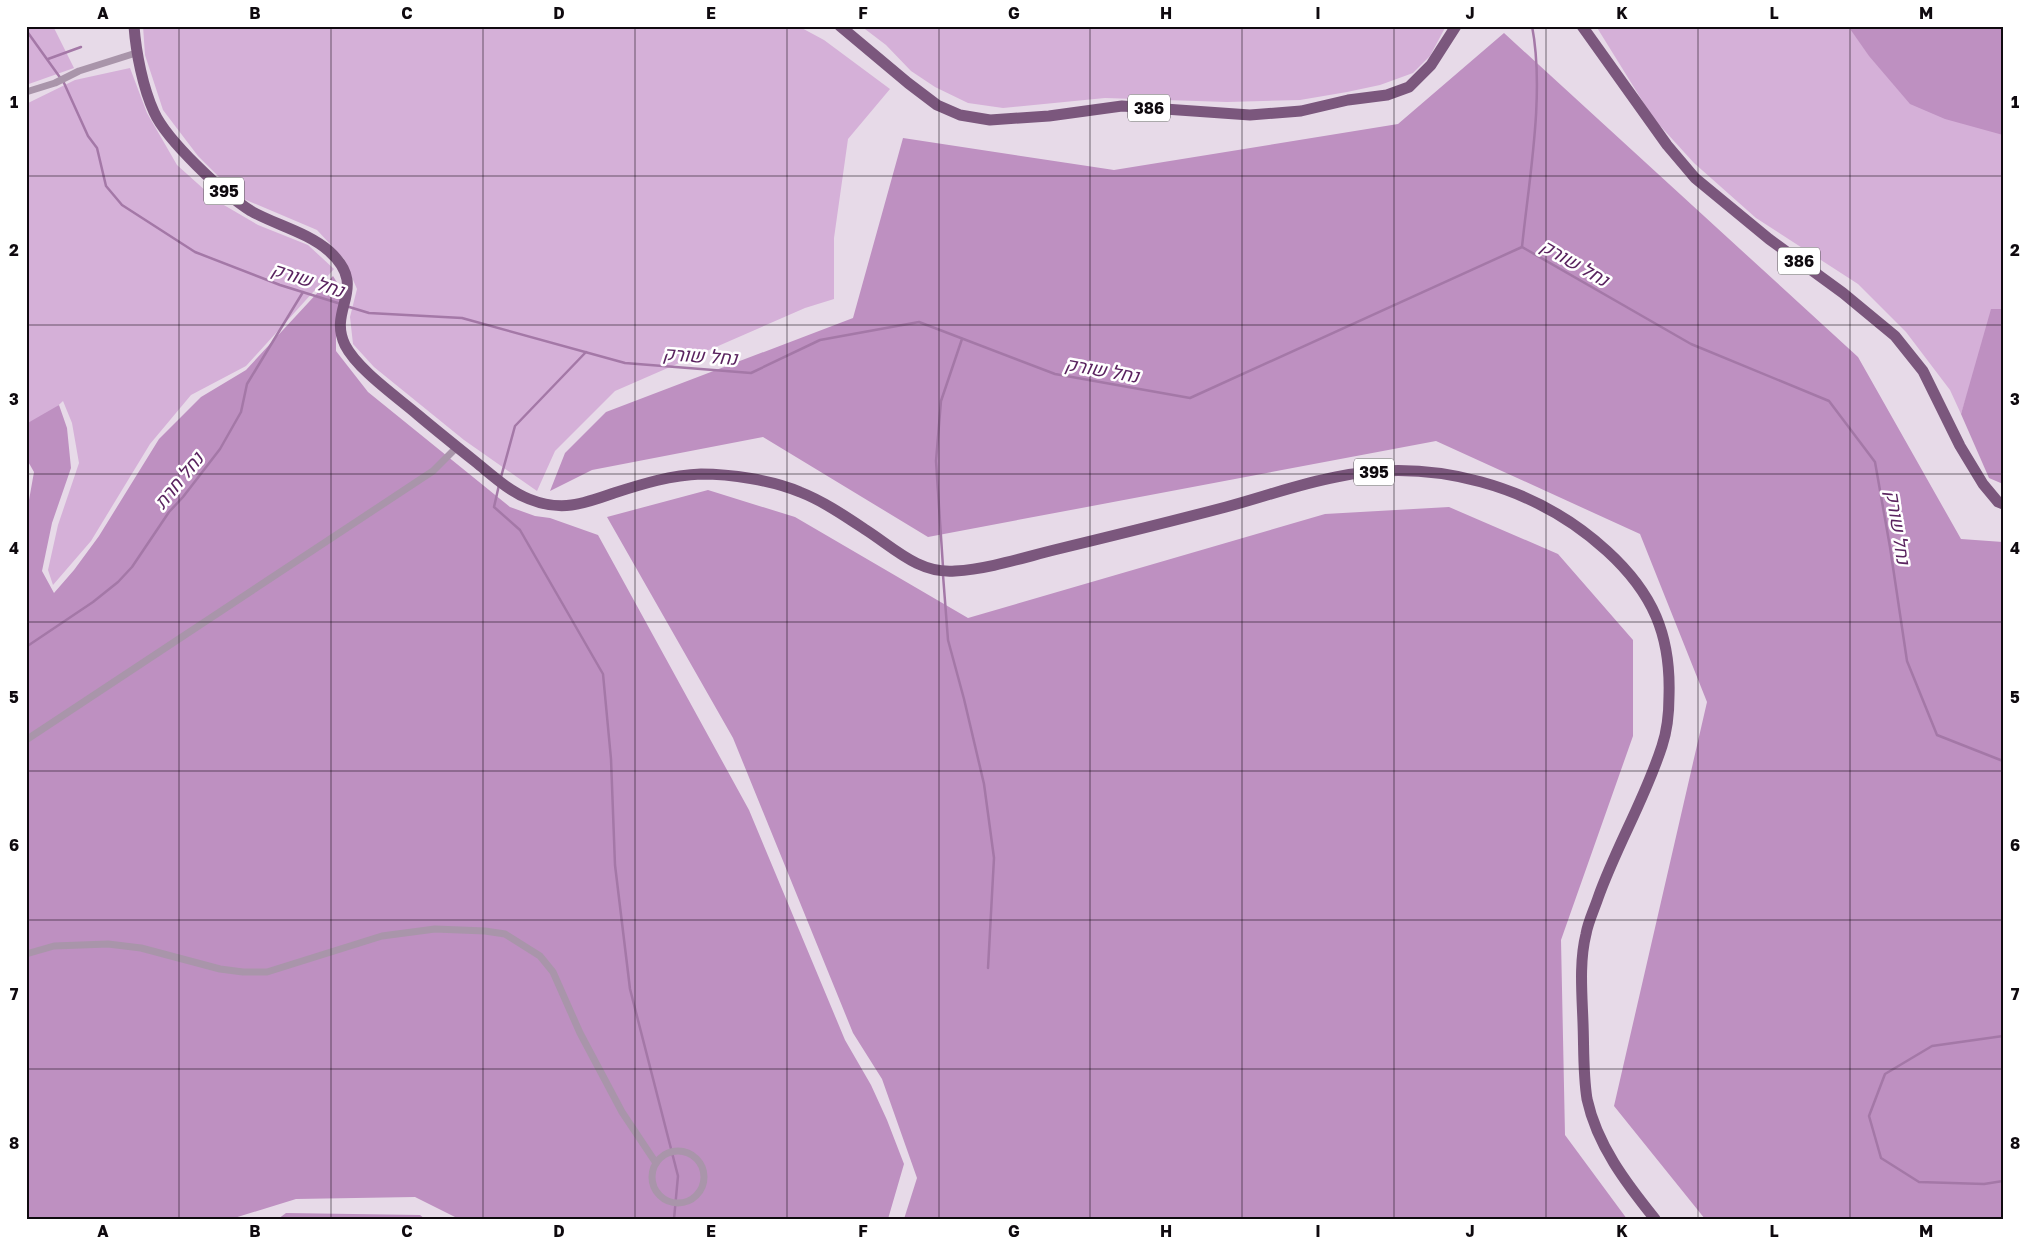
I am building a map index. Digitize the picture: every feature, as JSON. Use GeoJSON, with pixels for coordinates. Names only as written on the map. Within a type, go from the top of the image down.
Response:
{"type":"FeatureCollection","features":[{"type":"Feature","properties":{"kind":"main road","name":"395"},"geometry":{"type":"LineString","coordinates":[[134,26],[136,53],[154,113],[166,132],[232,198],[264,218],[308,237],[328,250],[340,263],[346,276],[349,291],[340,315],[341,331],[346,348],[351,354],[369,373],[457,448],[505,486],[530,500],[558,506],[582,505],[663,479],[702,474],[743,478],[801,492],[868,531],[913,563],[928,569],[948,572],[1035,555],[1229,506],[1340,475],[1395,470],[1451,474],[1489,483],[1518,494],[1568,521],[1605,549],[1630,575],[1653,605],[1664,635],[1670,674],[1669,711],[1664,742],[1606,876],[1585,935],[1582,982],[1586,1094],[1600,1138],[1615,1165],[1655,1219]]}},
{"type":"Feature","properties":{"kind":"main road","name":"386"},"geometry":{"type":"LineString","coordinates":[[840,26],[937,105],[960,115],[990,120],[1049,116],[1122,106],[1250,115],[1301,111],[1348,100],[1387,95],[1409,87],[1431,65],[1456,26]]}},
{"type":"Feature","properties":{"kind":"main road","name":"386"},"geometry":{"type":"LineString","coordinates":[[1582,26],[1667,145],[1695,178],[1769,239],[1843,293],[1895,336],[1923,371],[1960,446],[1983,484],[1998,502],[2003,504]]}},
{"type":"Feature","properties":{"kind":"street"},"geometry":{"type":"LineString","coordinates":[[26,92],[55,83],[79,71],[136,53]]}},
{"type":"Feature","properties":{"kind":"street"},"geometry":{"type":"LineString","coordinates":[[26,740],[433,471],[457,448]]}},
{"type":"Feature","properties":{"kind":"street"},"geometry":{"type":"LineString","coordinates":[[26,954],[54,946],[108,944],[141,948],[220,969],[243,972],[267,972],[382,936],[435,929],[505,934],[540,956],[553,972],[580,1033],[622,1112],[656,1163],[652,1180],[659,1196],[675,1203],[692,1199],[698,1193],[702,1186],[702,1168],[692,1155],[676,1151],[668,1153],[656,1163]]}},
{"type":"Feature","properties":{"kind":"shaded area"},"geometry":{"type":"Polygon","coordinates":[[[26,26],[53,26],[74,68],[26,85],[26,26]]]}},
{"type":"Feature","properties":{"kind":"shaded area"},"geometry":{"type":"Polygon","coordinates":[[[143,26],[798,26],[824,40],[890,89],[848,139],[834,238],[834,299],[805,308],[615,391],[555,451],[537,491],[464,440],[374,367],[353,344],[350,317],[357,289],[344,259],[317,230],[239,197],[198,156],[163,110],[145,55],[143,26]]]}},
{"type":"Feature","properties":{"kind":"shaded area"},"geometry":{"type":"Polygon","coordinates":[[[861,26],[1446,26],[1430,56],[1413,73],[1380,85],[1347,92],[1300,100],[1227,102],[1105,98],[1003,108],[968,103],[935,87],[911,71],[886,45],[861,26]]]}},
{"type":"Feature","properties":{"kind":"shaded area"},"geometry":{"type":"Polygon","coordinates":[[[1596,26],[1858,26],[2003,129],[2003,309],[1970,386],[1961,414],[1950,390],[1906,332],[1858,284],[1756,218],[1694,163],[1653,118],[1596,26]]]}},
{"type":"Feature","properties":{"kind":"shaded area"},"geometry":{"type":"Polygon","coordinates":[[[1848,26],[2003,26],[2003,135],[1945,119],[1910,104],[1869,56],[1848,26]]]}},
{"type":"Feature","properties":{"kind":"shaded area"},"geometry":{"type":"Polygon","coordinates":[[[1504,33],[1858,357],[1961,539],[2003,542],[2003,1219],[1705,1219],[1614,1106],[1707,702],[1640,534],[1436,441],[928,537],[763,437],[592,470],[550,491],[565,453],[606,412],[853,318],[903,138],[1114,170],[1398,124],[1504,33]]]}},
{"type":"Feature","properties":{"kind":"shaded area"},"geometry":{"type":"Polygon","coordinates":[[[130,68],[147,113],[177,165],[217,201],[258,225],[308,245],[334,269],[246,366],[191,395],[150,444],[91,541],[53,585],[48,570],[58,525],[79,463],[72,423],[63,401],[26,436],[26,104],[75,80],[130,68]]]}},
{"type":"Feature","properties":{"kind":"shaded area"},"geometry":{"type":"Polygon","coordinates":[[[333,276],[343,292],[336,318],[336,351],[368,392],[510,507],[535,516],[550,518],[598,535],[749,810],[845,1040],[871,1085],[887,1120],[904,1164],[888,1219],[459,1219],[415,1197],[296,1199],[231,1219],[26,1219],[26,517],[34,472],[26,458],[26,424],[59,405],[67,428],[71,468],[52,523],[42,571],[54,593],[99,536],[159,439],[201,397],[246,370],[333,276]]]}},
{"type":"Feature","properties":{"kind":"shaded area"},"geometry":{"type":"Polygon","coordinates":[[[1991,309],[2003,309],[2003,484],[1989,478],[1961,414],[1991,309]]]}},
{"type":"Feature","properties":{"kind":"shaded area"},"geometry":{"type":"Polygon","coordinates":[[[708,490],[795,517],[968,618],[1325,514],[1449,507],[1558,554],[1633,640],[1633,736],[1561,940],[1565,1135],[1627,1219],[904,1219],[917,1178],[882,1079],[853,1033],[733,738],[607,517],[708,490]]]}},
{"type":"Feature","properties":{"kind":"shaded area"},"geometry":{"type":"Polygon","coordinates":[[[286,1213],[420,1215],[425,1219],[278,1219],[286,1213]]]}},
{"type":"Feature","properties":{"kind":"waterway"},"geometry":{"type":"LineString","coordinates":[[1522,247],[1535,136],[1537,79],[1536,52],[1532,26]]}},
{"type":"Feature","properties":{"kind":"waterway","name":"נחל שורק"},"geometry":{"type":"LineString","coordinates":[[26,30],[64,83],[88,136],[97,148],[106,186],[122,205],[195,252],[280,285],[341,304]]}},
{"type":"Feature","properties":{"kind":"waterway"},"geometry":{"type":"LineString","coordinates":[[48,59],[81,47]]}},
{"type":"Feature","properties":{"kind":"waterway","name":"נחל שורק"},"geometry":{"type":"LineString","coordinates":[[346,306],[369,313],[462,318],[625,363],[751,373],[820,340],[919,322],[1055,374],[1190,398],[1522,247],[1691,344],[1829,401],[1875,462],[1907,661],[1937,735],[2003,761]]}},
{"type":"Feature","properties":{"kind":"waterway","name":"נחל חרת"},"geometry":{"type":"LineString","coordinates":[[26,647],[93,602],[118,582],[132,567],[169,512],[220,449],[241,412],[247,384],[303,292]]}},
{"type":"Feature","properties":{"kind":"waterway"},"geometry":{"type":"LineString","coordinates":[[943,567],[936,461],[941,401],[962,339]]}},
{"type":"Feature","properties":{"kind":"waterway"},"geometry":{"type":"LineString","coordinates":[[501,477],[515,426],[586,352]]}},
{"type":"Feature","properties":{"kind":"waterway"},"geometry":{"type":"LineString","coordinates":[[499,485],[494,507],[520,530],[603,674],[611,759],[615,865],[630,989],[678,1176],[674,1219]]}},
{"type":"Feature","properties":{"kind":"waterway"},"geometry":{"type":"LineString","coordinates":[[943,575],[948,640],[984,784],[994,858],[988,968]]}},
{"type":"Feature","properties":{"kind":"waterway","name":"נחל שורק"},"geometry":{"type":"LineString","coordinates":[[2003,1036],[1932,1046],[1885,1074],[1869,1116],[1881,1158],[1919,1182],[1984,1184],[2003,1181]]}}]}
